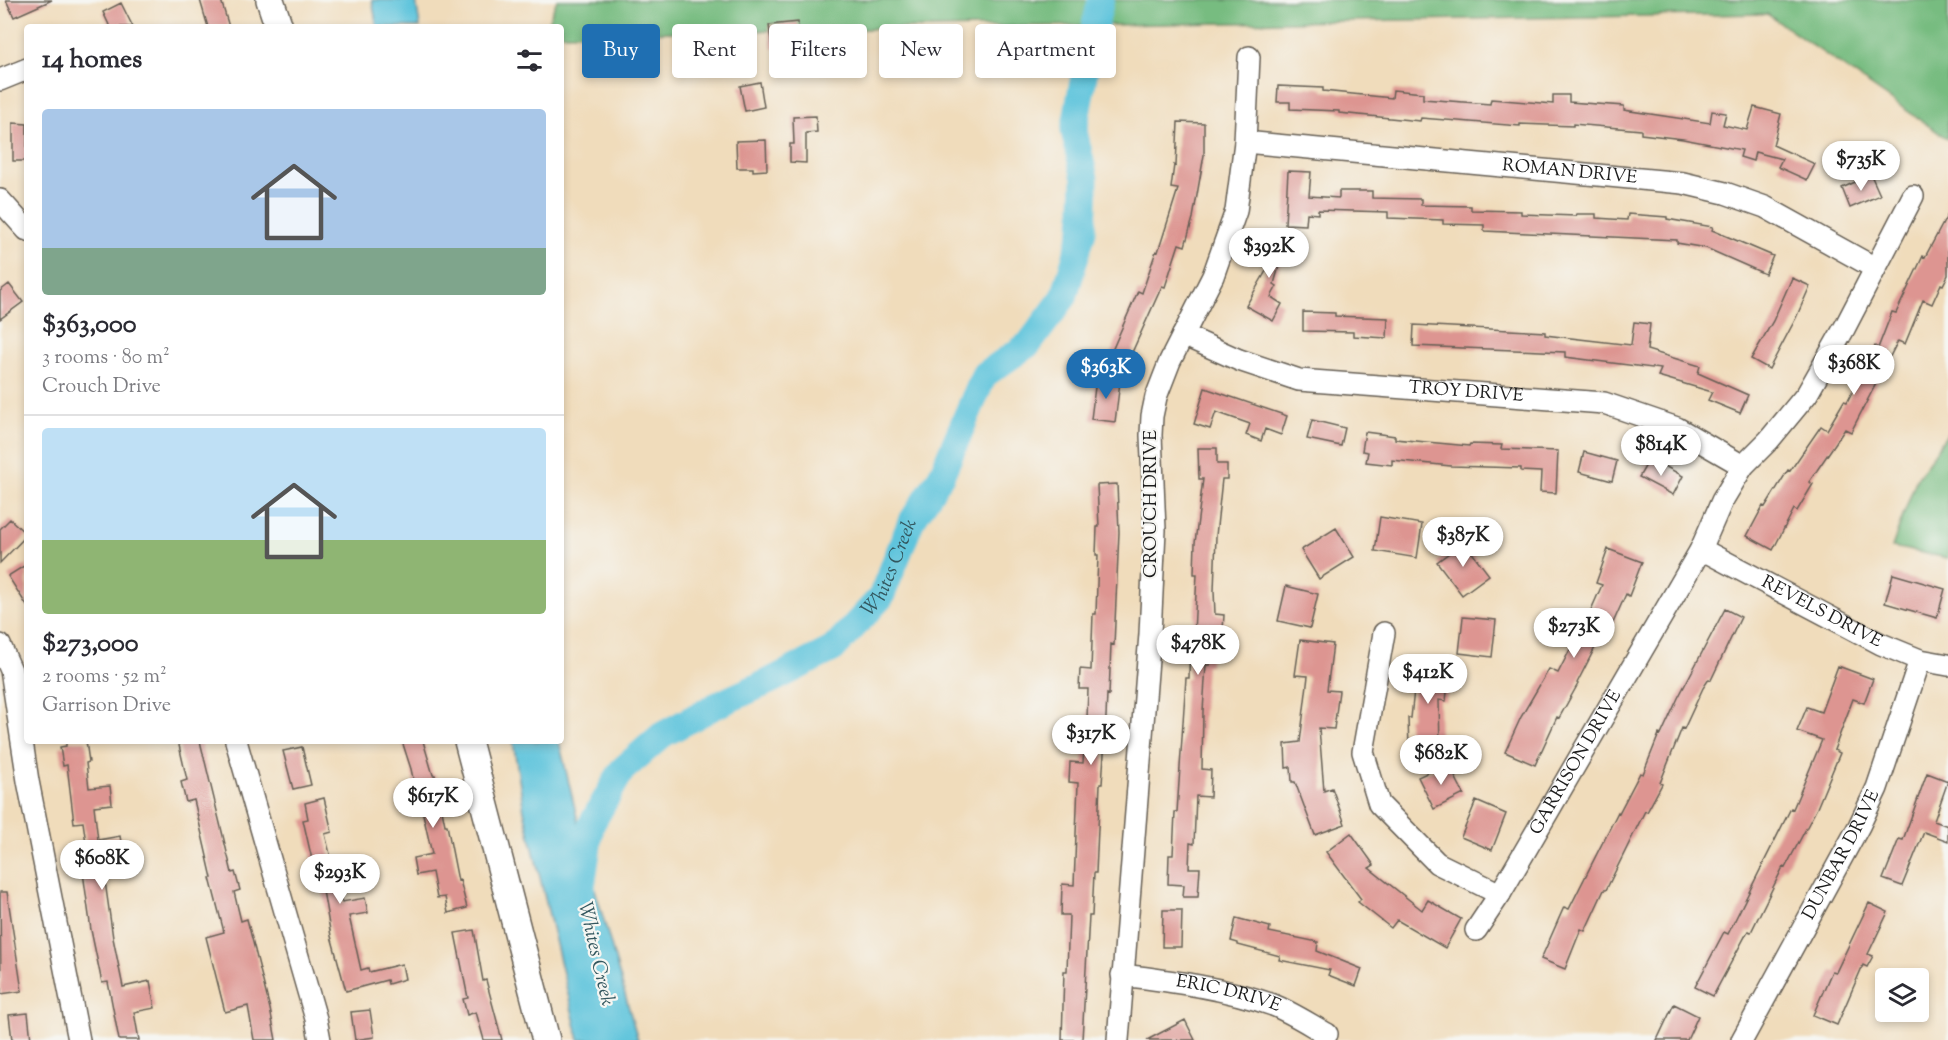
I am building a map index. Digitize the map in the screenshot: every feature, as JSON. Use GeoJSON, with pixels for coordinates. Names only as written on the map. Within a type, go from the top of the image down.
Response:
{"type":"FeatureCollection","features":[{"type":"Feature","properties":{"kind":"main road"},"geometry":{"type":"LineString","coordinates":[[270,0],[278,24]]}},
{"type":"Feature","properties":{"kind":"main road"},"geometry":{"type":"LineString","coordinates":[[469,744],[546,1040]]}},
{"type":"Feature","properties":{"kind":"street","name":"CROUCH DRIVE"},"geometry":{"type":"LineString","coordinates":[[1118,1040],[1155,530],[1152,416],[1156,397],[1170,361],[1213,276],[1236,211],[1245,142],[1249,57]]}},
{"type":"Feature","properties":{"kind":"street"},"geometry":{"type":"LineString","coordinates":[[0,80],[24,70]]}},
{"type":"Feature","properties":{"kind":"street","name":"ROMAN DRIVE"},"geometry":{"type":"LineString","coordinates":[[1245,142],[1683,183],[1765,207],[1875,268]]}},
{"type":"Feature","properties":{"kind":"street","name":"GARRISON DRIVE"},"geometry":{"type":"LineString","coordinates":[[1476,930],[1500,894],[1701,549],[1722,501],[1743,466],[1769,440],[1807,393],[1845,327],[1913,196]]}},
{"type":"Feature","properties":{"kind":"street"},"geometry":{"type":"LineString","coordinates":[[0,200],[24,227]]}},
{"type":"Feature","properties":{"kind":"street","name":"TROY DRIVE"},"geometry":{"type":"LineString","coordinates":[[1183,335],[1239,360],[1299,380],[1604,403],[1677,428],[1743,466]]}},
{"type":"Feature","properties":{"kind":"street","name":"REVELS DRIVE"},"geometry":{"type":"LineString","coordinates":[[1701,549],[1881,644],[1920,660],[1948,665]]}},
{"type":"Feature","properties":{"kind":"street"},"geometry":{"type":"LineString","coordinates":[[1384,633],[1364,752],[1379,804],[1437,863],[1500,894]]}},
{"type":"Feature","properties":{"kind":"street"},"geometry":{"type":"LineString","coordinates":[[0,645],[11,670],[28,781],[79,1040]]}},
{"type":"Feature","properties":{"kind":"street","name":"DUNBAR DRIVE"},"geometry":{"type":"LineString","coordinates":[[1742,1040],[1877,788],[1920,660]]}},
{"type":"Feature","properties":{"kind":"street"},"geometry":{"type":"LineString","coordinates":[[237,744],[316,1019],[320,1040]]}},
{"type":"Feature","properties":{"kind":"street","name":"ERIC DRIVE"},"geometry":{"type":"LineString","coordinates":[[1122,975],[1177,982],[1246,997],[1275,1006],[1327,1034]]}},
{"type":"Feature","properties":{"kind":"green space"},"geometry":{"type":"Polygon","coordinates":[[[557,0],[1948,0],[1948,139],[1767,14],[1116,25],[975,24],[975,27],[963,27],[963,24],[879,24],[879,29],[867,29],[867,24],[769,24],[769,31],[757,31],[757,24],[672,24],[672,32],[660,32],[660,24],[582,24],[582,34],[564,34],[564,24],[547,24],[557,0]]]}},
{"type":"Feature","properties":{"kind":"green space"},"geometry":{"type":"Polygon","coordinates":[[[1948,433],[1948,558],[1892,547],[1916,480],[1948,433]]]}},
{"type":"Feature","properties":{"kind":"water"},"geometry":{"type":"Polygon","coordinates":[[[372,0],[416,0],[420,24],[376,24],[372,0]]]}},
{"type":"Feature","properties":{"kind":"water"},"geometry":{"type":"Polygon","coordinates":[[[513,744],[560,744],[589,868],[638,1040],[579,1040],[524,811],[513,744]]]}},
{"type":"Feature","properties":{"kind":"building"},"geometry":{"type":"Polygon","coordinates":[[[6,0],[52,0],[14,17],[6,0]]]}},
{"type":"Feature","properties":{"kind":"building"},"geometry":{"type":"Polygon","coordinates":[[[200,0],[221,0],[228,24],[207,24],[200,0]]]}},
{"type":"Feature","properties":{"kind":"building"},"geometry":{"type":"Polygon","coordinates":[[[121,3],[132,24],[109,24],[103,12],[121,3]]]}},
{"type":"Feature","properties":{"kind":"building"},"geometry":{"type":"Polygon","coordinates":[[[760,82],[764,107],[745,111],[740,86],[760,82]]]}},
{"type":"Feature","properties":{"kind":"building"},"geometry":{"type":"Polygon","coordinates":[[[1278,86],[1323,88],[1323,91],[1392,98],[1393,90],[1423,93],[1423,99],[1490,104],[1491,99],[1553,104],[1553,95],[1569,95],[1569,102],[1624,106],[1624,110],[1710,123],[1712,111],[1726,113],[1723,125],[1747,130],[1754,107],[1781,114],[1773,145],[1815,164],[1807,180],[1778,167],[1782,159],[1755,152],[1753,161],[1740,157],[1742,150],[1641,134],[1641,130],[1573,124],[1573,126],[1520,124],[1520,126],[1421,118],[1420,121],[1339,113],[1339,111],[1290,109],[1290,102],[1277,102],[1278,86]]]}},
{"type":"Feature","properties":{"kind":"building"},"geometry":{"type":"Polygon","coordinates":[[[816,116],[817,132],[806,133],[806,163],[790,162],[790,144],[794,144],[793,117],[816,116]]]}},
{"type":"Feature","properties":{"kind":"building"},"geometry":{"type":"Polygon","coordinates":[[[1178,122],[1204,123],[1204,155],[1193,218],[1185,246],[1179,244],[1165,287],[1162,286],[1125,368],[1108,360],[1138,291],[1142,293],[1178,189],[1171,188],[1174,165],[1176,166],[1178,122]]]}},
{"type":"Feature","properties":{"kind":"building"},"geometry":{"type":"Polygon","coordinates":[[[13,123],[24,124],[24,161],[13,161],[13,123]]]}},
{"type":"Feature","properties":{"kind":"building"},"geometry":{"type":"Polygon","coordinates":[[[766,140],[767,170],[753,171],[753,168],[737,168],[736,141],[766,140]]]}},
{"type":"Feature","properties":{"kind":"building"},"geometry":{"type":"Polygon","coordinates":[[[1288,171],[1311,172],[1309,196],[1339,198],[1339,191],[1372,191],[1372,198],[1421,199],[1421,205],[1471,206],[1471,210],[1521,211],[1521,214],[1576,216],[1577,214],[1596,214],[1596,218],[1627,220],[1628,214],[1667,217],[1667,219],[1713,227],[1712,230],[1773,256],[1765,274],[1706,248],[1677,243],[1677,240],[1484,231],[1484,225],[1443,224],[1443,220],[1388,218],[1388,212],[1318,210],[1318,214],[1307,213],[1306,225],[1285,224],[1288,171]]]}},
{"type":"Feature","properties":{"kind":"building"},"geometry":{"type":"Polygon","coordinates":[[[1871,175],[1880,195],[1850,208],[1842,188],[1871,175]]]}},
{"type":"Feature","properties":{"kind":"building"},"geometry":{"type":"Polygon","coordinates":[[[1948,214],[1948,275],[1932,304],[1923,300],[1905,344],[1898,341],[1851,432],[1845,429],[1809,482],[1813,484],[1797,511],[1794,509],[1773,550],[1747,536],[1763,506],[1765,507],[1788,470],[1790,471],[1821,426],[1827,430],[1844,401],[1847,402],[1875,346],[1878,348],[1892,312],[1896,313],[1923,256],[1925,257],[1948,214]]]}},
{"type":"Feature","properties":{"kind":"building"},"geometry":{"type":"Polygon","coordinates":[[[1269,233],[1287,238],[1274,284],[1277,286],[1271,297],[1282,304],[1273,321],[1246,306],[1270,264],[1261,261],[1269,233]]]}},
{"type":"Feature","properties":{"kind":"building"},"geometry":{"type":"Polygon","coordinates":[[[1792,278],[1810,286],[1769,369],[1751,359],[1773,321],[1792,278]]]}},
{"type":"Feature","properties":{"kind":"building"},"geometry":{"type":"Polygon","coordinates":[[[9,284],[23,302],[0,319],[0,291],[9,284]]]}},
{"type":"Feature","properties":{"kind":"building"},"geometry":{"type":"Polygon","coordinates":[[[1303,312],[1388,318],[1387,338],[1353,336],[1353,332],[1303,331],[1303,312]]]}},
{"type":"Feature","properties":{"kind":"building"},"geometry":{"type":"Polygon","coordinates":[[[1634,322],[1650,324],[1647,350],[1700,366],[1698,373],[1748,395],[1740,413],[1708,400],[1712,392],[1658,376],[1661,369],[1565,357],[1565,352],[1413,346],[1414,325],[1545,332],[1545,335],[1631,345],[1634,322]]]}},
{"type":"Feature","properties":{"kind":"building"},"geometry":{"type":"Polygon","coordinates":[[[1096,379],[1120,382],[1115,422],[1091,419],[1096,379]]]}},
{"type":"Feature","properties":{"kind":"building"},"geometry":{"type":"Polygon","coordinates":[[[1205,388],[1287,416],[1281,435],[1265,429],[1261,441],[1246,435],[1250,424],[1216,412],[1210,429],[1194,424],[1205,388]]]}},
{"type":"Feature","properties":{"kind":"building"},"geometry":{"type":"Polygon","coordinates":[[[1312,420],[1345,428],[1341,446],[1307,439],[1312,420]]]}},
{"type":"Feature","properties":{"kind":"building"},"geometry":{"type":"Polygon","coordinates":[[[1365,432],[1395,436],[1395,439],[1469,446],[1470,444],[1502,445],[1501,449],[1558,451],[1556,493],[1540,492],[1541,472],[1521,471],[1521,468],[1451,466],[1392,460],[1392,465],[1366,462],[1368,452],[1362,451],[1365,432]]]}},
{"type":"Feature","properties":{"kind":"building"},"geometry":{"type":"Polygon","coordinates":[[[1198,448],[1217,448],[1217,464],[1227,464],[1227,479],[1222,479],[1216,536],[1214,591],[1215,614],[1224,615],[1223,630],[1211,630],[1210,665],[1206,665],[1202,769],[1211,770],[1210,797],[1196,796],[1194,844],[1190,843],[1189,868],[1200,868],[1198,897],[1183,897],[1184,885],[1168,884],[1169,855],[1173,855],[1175,812],[1177,812],[1186,678],[1189,678],[1190,633],[1194,633],[1197,574],[1194,574],[1195,543],[1203,479],[1199,479],[1198,448]]]}},
{"type":"Feature","properties":{"kind":"building"},"geometry":{"type":"Polygon","coordinates":[[[1584,452],[1617,461],[1612,481],[1579,472],[1584,452]]]}},
{"type":"Feature","properties":{"kind":"building"},"geometry":{"type":"Polygon","coordinates":[[[1650,458],[1683,476],[1673,495],[1639,477],[1650,458]]]}},
{"type":"Feature","properties":{"kind":"building"},"geometry":{"type":"Polygon","coordinates":[[[1117,484],[1119,532],[1114,645],[1111,644],[1109,695],[1107,694],[1102,784],[1100,784],[1096,873],[1094,873],[1092,916],[1089,916],[1082,1040],[1062,1040],[1064,971],[1067,971],[1069,915],[1061,915],[1062,884],[1074,885],[1078,783],[1069,782],[1070,762],[1083,763],[1084,750],[1086,750],[1088,689],[1079,689],[1080,669],[1091,670],[1093,614],[1096,614],[1098,555],[1096,555],[1097,527],[1099,527],[1097,485],[1117,484]]]}},
{"type":"Feature","properties":{"kind":"building"},"geometry":{"type":"Polygon","coordinates":[[[1380,517],[1422,524],[1417,558],[1375,551],[1380,517]]]}},
{"type":"Feature","properties":{"kind":"building"},"geometry":{"type":"Polygon","coordinates":[[[10,519],[24,532],[24,538],[0,563],[0,529],[10,519]]]}},
{"type":"Feature","properties":{"kind":"building"},"geometry":{"type":"Polygon","coordinates":[[[1336,528],[1354,557],[1319,579],[1301,550],[1336,528]]]}},
{"type":"Feature","properties":{"kind":"building"},"geometry":{"type":"Polygon","coordinates":[[[1464,542],[1489,575],[1462,595],[1437,562],[1464,542]]]}},
{"type":"Feature","properties":{"kind":"building"},"geometry":{"type":"Polygon","coordinates":[[[1608,549],[1642,562],[1629,596],[1626,594],[1608,634],[1603,632],[1578,684],[1559,718],[1557,717],[1535,765],[1505,752],[1521,717],[1549,669],[1558,673],[1578,634],[1580,635],[1602,585],[1596,583],[1608,549]]]}},
{"type":"Feature","properties":{"kind":"building"},"geometry":{"type":"Polygon","coordinates":[[[24,566],[24,601],[8,576],[24,566]]]}},
{"type":"Feature","properties":{"kind":"building"},"geometry":{"type":"Polygon","coordinates":[[[1893,574],[1945,589],[1937,618],[1885,603],[1893,574]]]}},
{"type":"Feature","properties":{"kind":"building"},"geometry":{"type":"Polygon","coordinates":[[[1286,586],[1318,594],[1310,628],[1278,621],[1286,586]]]}},
{"type":"Feature","properties":{"kind":"building"},"geometry":{"type":"Polygon","coordinates":[[[1725,609],[1741,617],[1711,680],[1709,679],[1703,688],[1684,729],[1682,728],[1660,783],[1662,784],[1647,812],[1645,811],[1585,931],[1581,929],[1565,969],[1541,959],[1564,907],[1569,909],[1618,812],[1640,773],[1643,774],[1659,734],[1661,735],[1725,609]]]}},
{"type":"Feature","properties":{"kind":"building"},"geometry":{"type":"Polygon","coordinates":[[[1463,617],[1496,620],[1492,657],[1459,653],[1463,617]]]}},
{"type":"Feature","properties":{"kind":"building"},"geometry":{"type":"Polygon","coordinates":[[[1300,640],[1333,644],[1327,690],[1339,691],[1334,729],[1319,728],[1324,791],[1332,788],[1345,824],[1315,835],[1295,782],[1292,782],[1291,767],[1286,768],[1285,744],[1300,742],[1308,676],[1295,675],[1300,640]]]}},
{"type":"Feature","properties":{"kind":"building"},"geometry":{"type":"Polygon","coordinates":[[[1417,662],[1450,666],[1446,701],[1439,700],[1440,747],[1409,748],[1408,718],[1411,718],[1417,662]]]}},
{"type":"Feature","properties":{"kind":"building"},"geometry":{"type":"Polygon","coordinates":[[[1838,666],[1873,679],[1864,703],[1853,699],[1834,750],[1840,753],[1817,808],[1785,868],[1783,867],[1751,932],[1748,931],[1713,996],[1695,987],[1724,932],[1728,934],[1791,808],[1793,809],[1822,740],[1797,731],[1807,707],[1821,712],[1838,666]]]}},
{"type":"Feature","properties":{"kind":"building"},"geometry":{"type":"Polygon","coordinates":[[[66,744],[86,744],[89,788],[110,786],[112,804],[94,806],[98,840],[120,836],[123,854],[108,857],[110,873],[104,874],[113,938],[123,987],[150,981],[155,1008],[134,1012],[139,1040],[119,1040],[108,982],[102,983],[91,930],[81,858],[88,857],[83,822],[74,823],[67,765],[63,766],[60,747],[66,744]]]}},
{"type":"Feature","properties":{"kind":"building"},"geometry":{"type":"Polygon","coordinates":[[[179,744],[201,744],[232,873],[235,872],[240,890],[234,892],[241,921],[247,919],[276,1040],[254,1040],[248,1006],[225,1012],[206,937],[224,932],[194,800],[186,802],[181,782],[187,780],[179,744]]]}},
{"type":"Feature","properties":{"kind":"building"},"geometry":{"type":"Polygon","coordinates":[[[403,744],[424,744],[433,775],[435,775],[458,881],[460,880],[467,908],[448,913],[445,897],[437,898],[432,872],[416,875],[413,858],[432,854],[421,805],[401,809],[398,795],[416,792],[403,744]]]}},
{"type":"Feature","properties":{"kind":"building"},"geometry":{"type":"Polygon","coordinates":[[[302,747],[311,785],[293,789],[283,751],[302,747]]]}},
{"type":"Feature","properties":{"kind":"building"},"geometry":{"type":"Polygon","coordinates":[[[1448,763],[1464,794],[1434,809],[1418,777],[1448,763]]]}},
{"type":"Feature","properties":{"kind":"building"},"geometry":{"type":"Polygon","coordinates":[[[1927,773],[1948,781],[1934,821],[1948,826],[1948,841],[1924,832],[1902,886],[1883,879],[1899,839],[1903,840],[1927,773]]]}},
{"type":"Feature","properties":{"kind":"building"},"geometry":{"type":"Polygon","coordinates":[[[324,798],[332,832],[325,834],[342,902],[365,898],[368,913],[349,916],[361,970],[368,968],[369,972],[402,964],[405,979],[388,984],[387,980],[346,991],[331,936],[322,885],[318,886],[303,820],[308,819],[305,803],[324,798]]]}},
{"type":"Feature","properties":{"kind":"building"},"geometry":{"type":"Polygon","coordinates":[[[1476,801],[1506,814],[1492,850],[1461,837],[1476,801]]]}},
{"type":"Feature","properties":{"kind":"building"},"geometry":{"type":"Polygon","coordinates":[[[1351,833],[1374,865],[1369,868],[1422,910],[1428,900],[1461,919],[1445,948],[1397,920],[1391,928],[1358,902],[1361,899],[1326,852],[1351,833]]]}},
{"type":"Feature","properties":{"kind":"building"},"geometry":{"type":"Polygon","coordinates":[[[0,892],[7,892],[22,991],[1,994],[0,892]]]}},
{"type":"Feature","properties":{"kind":"building"},"geometry":{"type":"Polygon","coordinates":[[[1869,903],[1888,912],[1868,954],[1873,956],[1867,967],[1863,965],[1837,1025],[1813,1015],[1832,971],[1836,972],[1869,903]]]}},
{"type":"Feature","properties":{"kind":"building"},"geometry":{"type":"Polygon","coordinates":[[[1163,910],[1182,910],[1181,947],[1162,947],[1163,910]]]}},
{"type":"Feature","properties":{"kind":"building"},"geometry":{"type":"Polygon","coordinates":[[[1236,918],[1270,927],[1269,932],[1318,942],[1317,951],[1362,969],[1356,986],[1328,975],[1330,970],[1279,960],[1280,956],[1238,945],[1231,941],[1236,918]]]}},
{"type":"Feature","properties":{"kind":"building"},"geometry":{"type":"Polygon","coordinates":[[[474,930],[483,981],[486,980],[502,1040],[484,1040],[476,1012],[467,1015],[463,999],[468,998],[455,933],[474,930]]]}},
{"type":"Feature","properties":{"kind":"building"},"geometry":{"type":"Polygon","coordinates":[[[1674,1004],[1698,1016],[1687,1040],[1657,1040],[1674,1004]]]}},
{"type":"Feature","properties":{"kind":"building"},"geometry":{"type":"Polygon","coordinates":[[[370,1010],[374,1037],[355,1040],[351,1012],[370,1010]]]}},
{"type":"Feature","properties":{"kind":"building"},"geometry":{"type":"Polygon","coordinates":[[[28,1013],[31,1040],[12,1040],[9,1015],[28,1013]]]}},
{"type":"Feature","properties":{"kind":"building"},"geometry":{"type":"Polygon","coordinates":[[[1185,1020],[1195,1040],[1147,1040],[1185,1020]]]}},
{"type":"Feature","properties":{"kind":"waterway","name":"Whites Creek"},"geometry":{"type":"LineString","coordinates":[[581,893],[591,825],[622,770],[662,735],[715,706],[833,649],[881,597],[911,522],[941,476],[984,375],[1029,344],[1064,297],[1083,231],[1085,179],[1074,131],[1088,53],[1101,0]]}}]}
